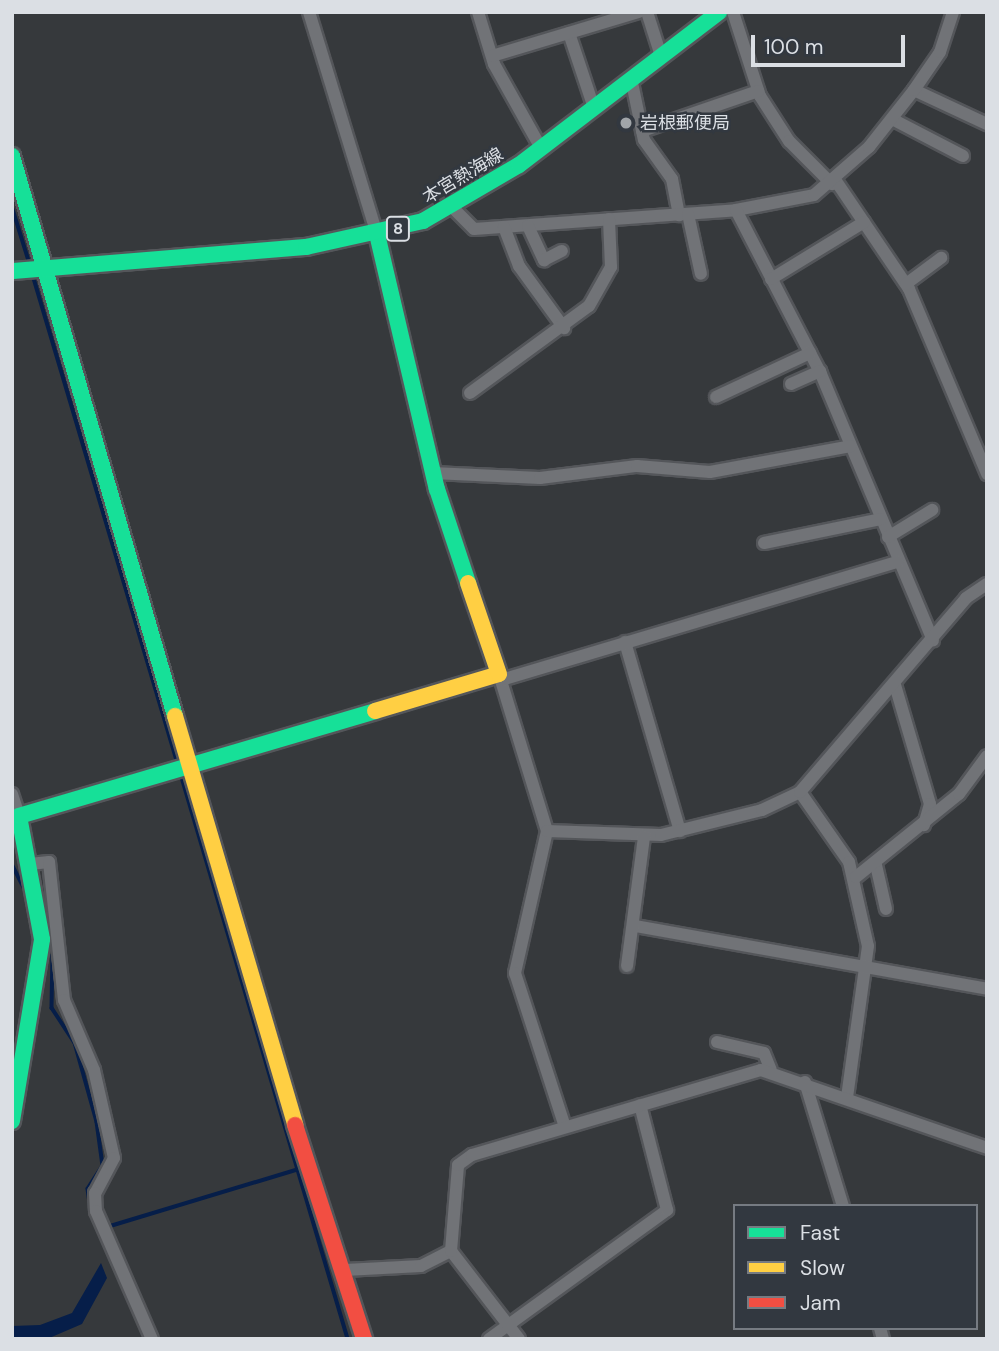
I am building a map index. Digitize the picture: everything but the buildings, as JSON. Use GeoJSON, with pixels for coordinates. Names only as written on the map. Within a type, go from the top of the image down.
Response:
{"type":"FeatureCollection","features":[{"type":"Feature","properties":{"kind":"street"},"geometry":{"type":"LineString","coordinates":[[478,12],[492,56],[541,148]]}},
{"type":"Feature","properties":{"kind":"street"},"geometry":{"type":"LineString","coordinates":[[492,56],[639,12]]}},
{"type":"Feature","properties":{"kind":"street"},"geometry":{"type":"LineString","coordinates":[[648,12],[660,56]]}},
{"type":"Feature","properties":{"kind":"street","name":"本宮熱海線"},"geometry":{"type":"LineString","coordinates":[[12,271],[306,247],[377,234],[452,207],[541,148],[719,12]]}},
{"type":"Feature","properties":{"kind":"street"},"geometry":{"type":"LineString","coordinates":[[733,12],[758,91],[789,141],[834,183],[906,284],[987,474]]}},
{"type":"Feature","properties":{"kind":"street"},"geometry":{"type":"LineString","coordinates":[[452,207],[468,229],[736,210],[799,200],[834,183],[892,119],[940,52],[953,12]]}},
{"type":"Feature","properties":{"kind":"street"},"geometry":{"type":"LineString","coordinates":[[312,13],[377,234],[433,474],[547,831],[515,974],[565,1127]]}},
{"type":"Feature","properties":{"kind":"street"},"geometry":{"type":"LineString","coordinates":[[569,33],[594,108]]}},
{"type":"Feature","properties":{"kind":"street"},"geometry":{"type":"LineString","coordinates":[[631,78],[642,131],[672,179],[701,274]]}},
{"type":"Feature","properties":{"kind":"street"},"geometry":{"type":"LineString","coordinates":[[914,90],[987,124]]}},
{"type":"Feature","properties":{"kind":"street"},"geometry":{"type":"LineString","coordinates":[[642,131],[758,91]]}},
{"type":"Feature","properties":{"kind":"street"},"geometry":{"type":"LineString","coordinates":[[892,119],[963,156]]}},
{"type":"Feature","properties":{"kind":"street"},"geometry":{"type":"LineString","coordinates":[[12,156],[301,1147],[345,1270],[364,1339]]}},
{"type":"Feature","properties":{"kind":"street"},"geometry":{"type":"LineString","coordinates":[[736,210],[820,371],[933,640]]}},
{"type":"Feature","properties":{"kind":"street"},"geometry":{"type":"LineString","coordinates":[[470,393],[507,361],[564,328],[589,306],[611,267],[609,219]]}},
{"type":"Feature","properties":{"kind":"street"},"geometry":{"type":"LineString","coordinates":[[771,279],[864,222]]}},
{"type":"Feature","properties":{"kind":"street"},"geometry":{"type":"LineString","coordinates":[[528,226],[544,260],[562,251]]}},
{"type":"Feature","properties":{"kind":"street"},"geometry":{"type":"LineString","coordinates":[[503,227],[519,266],[564,328]]}},
{"type":"Feature","properties":{"kind":"street"},"geometry":{"type":"LineString","coordinates":[[906,284],[941,258]]}},
{"type":"Feature","properties":{"kind":"street"},"geometry":{"type":"LineString","coordinates":[[716,397],[810,353]]}},
{"type":"Feature","properties":{"kind":"street"},"geometry":{"type":"LineString","coordinates":[[791,384],[820,371]]}},
{"type":"Feature","properties":{"kind":"street"},"geometry":{"type":"LineString","coordinates":[[974,441],[987,435]]}},
{"type":"Feature","properties":{"kind":"street"},"geometry":{"type":"LineString","coordinates":[[433,474],[540,478],[637,466],[710,472],[851,446]]}},
{"type":"Feature","properties":{"kind":"street"},"geometry":{"type":"LineString","coordinates":[[888,537],[932,510]]}},
{"type":"Feature","properties":{"kind":"street"},"geometry":{"type":"LineString","coordinates":[[765,543],[881,519]]}},
{"type":"Feature","properties":{"kind":"street"},"geometry":{"type":"LineString","coordinates":[[16,817],[898,562]]}},
{"type":"Feature","properties":{"kind":"street"},"geometry":{"type":"LineString","coordinates":[[547,831],[644,836],[680,831],[762,810],[800,792],[895,685],[966,598],[987,584]]}},
{"type":"Feature","properties":{"kind":"street"},"geometry":{"type":"LineString","coordinates":[[625,642],[680,831]]}},
{"type":"Feature","properties":{"kind":"street"},"geometry":{"type":"LineString","coordinates":[[895,685],[930,804],[924,825]]}},
{"type":"Feature","properties":{"kind":"street"},"geometry":{"type":"LineString","coordinates":[[856,877],[876,865],[924,825],[987,756]]}},
{"type":"Feature","properties":{"kind":"street"},"geometry":{"type":"LineString","coordinates":[[800,792],[856,877],[870,967],[847,1097]]}},
{"type":"Feature","properties":{"kind":"street"},"geometry":{"type":"LineString","coordinates":[[12,794],[30,864],[42,939],[25,1072],[12,1121]]}},
{"type":"Feature","properties":{"kind":"street"},"geometry":{"type":"LineString","coordinates":[[626,966],[635,926],[644,836]]}},
{"type":"Feature","properties":{"kind":"street"},"geometry":{"type":"LineString","coordinates":[[30,864],[49,862],[64,1000],[94,1070],[114,1158],[95,1193],[96,1211],[152,1339]]}},
{"type":"Feature","properties":{"kind":"street"},"geometry":{"type":"LineString","coordinates":[[876,865],[886,909]]}},
{"type":"Feature","properties":{"kind":"street"},"geometry":{"type":"LineString","coordinates":[[635,926],[987,989]]}},
{"type":"Feature","properties":{"kind":"street"},"geometry":{"type":"LineString","coordinates":[[717,1042],[764,1053],[771,1070]]}},
{"type":"Feature","properties":{"kind":"street"},"geometry":{"type":"LineString","coordinates":[[519,1339],[452,1251],[461,1160],[640,1105],[771,1070],[987,1148]]}},
{"type":"Feature","properties":{"kind":"street"},"geometry":{"type":"LineString","coordinates":[[805,1082],[842,1204]]}},
{"type":"Feature","properties":{"kind":"street"},"geometry":{"type":"LineString","coordinates":[[489,1339],[667,1210],[640,1105]]}},
{"type":"Feature","properties":{"kind":"street"},"geometry":{"type":"LineString","coordinates":[[345,1270],[421,1265],[452,1251]]}},
{"type":"Feature","properties":{"kind":"water"},"geometry":{"type":"Polygon","coordinates":[[[101,1263],[107,1278],[82,1324],[47,1339],[12,1339],[12,1326],[40,1325],[72,1313],[101,1263]]]}},
{"type":"Feature","properties":{"kind":"waterway"},"geometry":{"type":"LineString","coordinates":[[12,206],[30,264]]}},
{"type":"Feature","properties":{"kind":"waterway"},"geometry":{"type":"LineString","coordinates":[[33,275],[178,764]]}},
{"type":"Feature","properties":{"kind":"waterway"},"geometry":{"type":"LineString","coordinates":[[181,774],[348,1339]]}},
{"type":"Feature","properties":{"kind":"waterway"},"geometry":{"type":"LineString","coordinates":[[12,864],[29,897]]}},
{"type":"Feature","properties":{"kind":"waterway"},"geometry":{"type":"LineString","coordinates":[[53,955],[52,1008],[75,1043],[97,1122],[103,1166],[88,1189],[91,1210]]}},
{"type":"Feature","properties":{"kind":"waterway"},"geometry":{"type":"LineString","coordinates":[[107,1227],[299,1169]]}},
{"type":"Feature","properties":{"kind":"waterway"},"geometry":{"type":"LineString","coordinates":[[93,1218],[99,1229]]}},
{"type":"Feature","properties":{"kind":"traffic: fast"},"geometry":{"type":"LineString","coordinates":[[12,271],[306,247],[423,221],[519,165],[719,12]]}},
{"type":"Feature","properties":{"kind":"traffic: fast"},"geometry":{"type":"LineString","coordinates":[[12,156],[175,716]]}},
{"type":"Feature","properties":{"kind":"traffic: fast"},"geometry":{"type":"LineString","coordinates":[[377,234],[437,489],[468,583]]}},
{"type":"Feature","properties":{"kind":"traffic: fast"},"geometry":{"type":"LineString","coordinates":[[12,1121],[42,939],[19,816],[375,711]]}},
{"type":"Feature","properties":{"kind":"traffic: slow"},"geometry":{"type":"LineString","coordinates":[[375,711],[499,674],[468,583]]}},
{"type":"Feature","properties":{"kind":"traffic: slow"},"geometry":{"type":"LineString","coordinates":[[175,716],[295,1125]]}},
{"type":"Feature","properties":{"kind":"traffic: jam"},"geometry":{"type":"LineString","coordinates":[[295,1125],[364,1339]]}},
{"type":"Feature","properties":{"kind":"place","name":"岩根郵便局"},"geometry":{"type":"Point","coordinates":[626,123]}}]}
